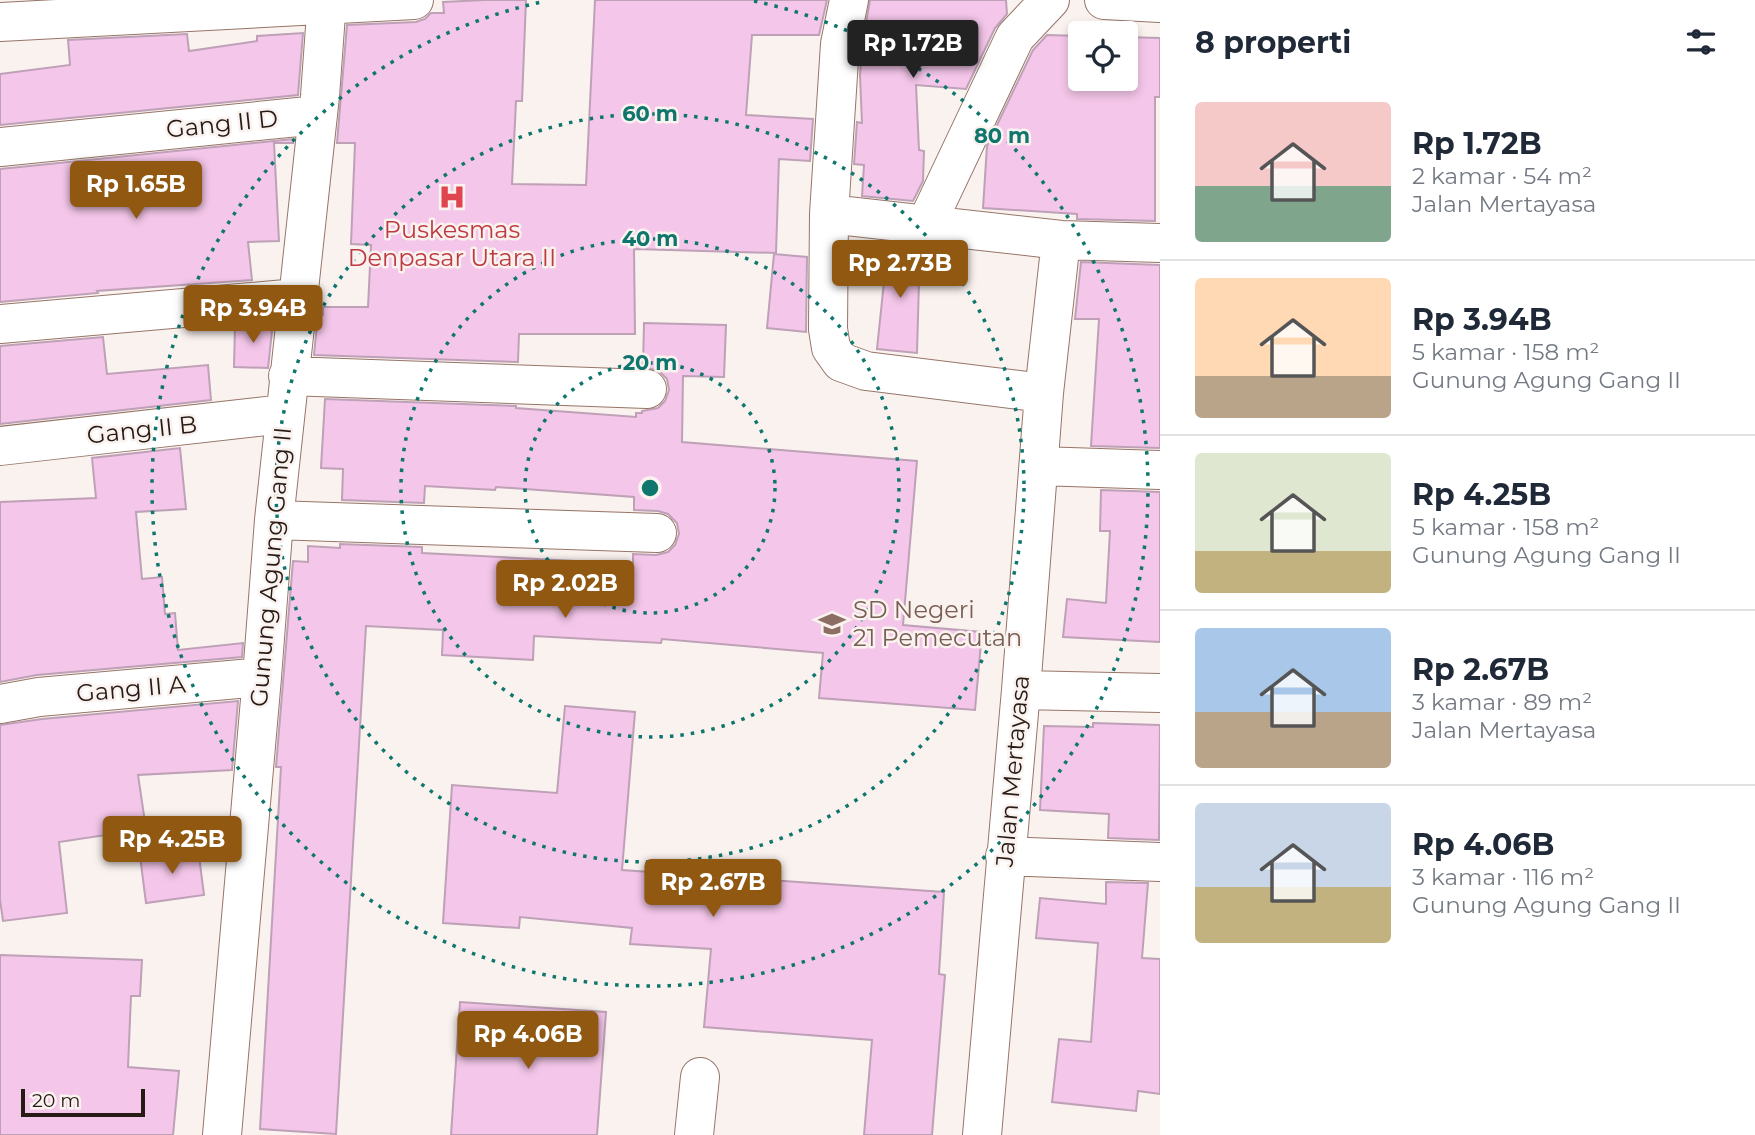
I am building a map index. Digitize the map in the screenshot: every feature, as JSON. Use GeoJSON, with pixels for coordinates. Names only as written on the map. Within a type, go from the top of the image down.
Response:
{"type":"FeatureCollection","features":[{"type":"Feature","properties":{"kind":"street"},"geometry":{"type":"LineString","coordinates":[[0,22],[47,10],[414,0]]}},
{"type":"Feature","properties":{"kind":"street"},"geometry":{"type":"LineString","coordinates":[[849,0],[839,44],[829,214],[828,329],[831,348],[841,362],[866,371],[1044,393]]}},
{"type":"Feature","properties":{"kind":"street"},"geometry":{"type":"LineString","coordinates":[[926,225],[1015,37],[1050,0]]}},
{"type":"Feature","properties":{"kind":"street"},"geometry":{"type":"LineString","coordinates":[[1104,0],[1160,3]]}},
{"type":"Feature","properties":{"kind":"street","name":"Gunung Agung Gang II"},"geometry":{"type":"LineString","coordinates":[[222,1135],[274,520],[318,115],[327,2]]}},
{"type":"Feature","properties":{"kind":"street","name":"Gang II D"},"geometry":{"type":"LineString","coordinates":[[0,147],[318,115]]}},
{"type":"Feature","properties":{"kind":"street"},"geometry":{"type":"LineString","coordinates":[[829,214],[1061,240],[1160,243]]}},
{"type":"Feature","properties":{"kind":"street","name":"Jalan Mertayasa"},"geometry":{"type":"LineString","coordinates":[[982,1135],[1044,393],[1061,240]]}},
{"type":"Feature","properties":{"kind":"street"},"geometry":{"type":"LineString","coordinates":[[0,324],[297,299]]}},
{"type":"Feature","properties":{"kind":"street"},"geometry":{"type":"LineString","coordinates":[[288,376],[647,389]]}},
{"type":"Feature","properties":{"kind":"street","name":"Gang II B"},"geometry":{"type":"LineString","coordinates":[[0,446],[284,414]]}},
{"type":"Feature","properties":{"kind":"street"},"geometry":{"type":"LineString","coordinates":[[1039,466],[1160,470]]}},
{"type":"Feature","properties":{"kind":"street"},"geometry":{"type":"LineString","coordinates":[[274,520],[656,533]]}},
{"type":"Feature","properties":{"kind":"street","name":"Gang II A"},"geometry":{"type":"LineString","coordinates":[[0,705],[39,697],[262,677]]}},
{"type":"Feature","properties":{"kind":"street"},"geometry":{"type":"LineString","coordinates":[[1021,690],[1160,693]]}},
{"type":"Feature","properties":{"kind":"street"},"geometry":{"type":"LineString","coordinates":[[1005,856],[1160,862]]}},
{"type":"Feature","properties":{"kind":"street"},"geometry":{"type":"LineString","coordinates":[[694,1135],[700,1077]]}},
{"type":"Feature","properties":{"kind":"building"},"geometry":{"type":"Polygon","coordinates":[[[526,0],[522,101],[516,101],[512,184],[586,185],[595,0],[827,0],[819,35],[752,35],[746,115],[813,119],[810,161],[779,159],[776,253],[634,249],[635,334],[519,334],[518,362],[314,355],[318,315],[323,315],[323,307],[368,307],[371,245],[351,244],[355,143],[337,143],[347,25],[416,22],[431,13],[444,13],[443,2],[526,0]]]}},
{"type":"Feature","properties":{"kind":"building"},"geometry":{"type":"Polygon","coordinates":[[[870,0],[1006,0],[1007,14],[995,28],[966,89],[916,85],[919,150],[924,151],[923,181],[913,201],[862,196],[864,165],[854,164],[857,122],[862,123],[860,75],[870,0]]]}},
{"type":"Feature","properties":{"kind":"building"},"geometry":{"type":"Polygon","coordinates":[[[303,33],[298,95],[0,125],[0,74],[70,65],[68,40],[187,34],[189,51],[257,41],[257,36],[303,33]]]}},
{"type":"Feature","properties":{"kind":"building"},"geometry":{"type":"Polygon","coordinates":[[[1047,35],[1068,36],[1068,91],[1138,91],[1138,37],[1160,38],[1160,97],[1155,97],[1155,221],[1077,219],[1077,214],[983,208],[987,146],[1033,50],[1047,35]]]}},
{"type":"Feature","properties":{"kind":"building"},"geometry":{"type":"Polygon","coordinates":[[[293,139],[293,143],[274,143],[279,241],[248,242],[252,280],[97,291],[98,293],[0,302],[0,169],[293,139]]]}},
{"type":"Feature","properties":{"kind":"building"},"geometry":{"type":"Polygon","coordinates":[[[888,243],[920,246],[917,353],[877,349],[888,243]]]}},
{"type":"Feature","properties":{"kind":"building"},"geometry":{"type":"Polygon","coordinates":[[[774,254],[807,257],[806,332],[767,328],[774,254]]]}},
{"type":"Feature","properties":{"kind":"building"},"geometry":{"type":"Polygon","coordinates":[[[1081,262],[1160,265],[1160,448],[1091,446],[1099,319],[1075,319],[1081,262]]]}},
{"type":"Feature","properties":{"kind":"building"},"geometry":{"type":"Polygon","coordinates":[[[273,322],[268,368],[234,367],[235,325],[273,322]]]}},
{"type":"Feature","properties":{"kind":"building"},"geometry":{"type":"Polygon","coordinates":[[[644,323],[726,325],[724,377],[683,376],[682,442],[917,461],[903,625],[982,632],[975,710],[819,698],[823,653],[662,639],[661,643],[534,636],[533,660],[442,655],[443,630],[366,626],[336,1134],[260,1129],[281,767],[276,767],[293,561],[308,562],[308,546],[340,548],[340,544],[422,547],[422,553],[633,564],[633,554],[656,555],[668,552],[675,545],[679,534],[677,523],[668,514],[634,510],[634,497],[496,487],[495,490],[425,486],[424,503],[342,500],[343,469],[321,468],[325,399],[516,406],[636,417],[636,413],[658,408],[665,401],[669,390],[667,379],[659,371],[643,367],[644,323]]]}},
{"type":"Feature","properties":{"kind":"building"},"geometry":{"type":"Polygon","coordinates":[[[103,337],[107,374],[208,365],[211,400],[0,424],[0,346],[103,337]]]}},
{"type":"Feature","properties":{"kind":"building"},"geometry":{"type":"Polygon","coordinates":[[[180,448],[186,509],[136,512],[142,579],[162,577],[165,614],[175,613],[178,650],[243,643],[242,657],[37,675],[0,682],[0,502],[96,498],[92,458],[180,448]]]}},
{"type":"Feature","properties":{"kind":"building"},"geometry":{"type":"Polygon","coordinates":[[[1101,490],[1160,492],[1160,642],[1063,637],[1067,599],[1106,603],[1110,531],[1100,531],[1101,490]]]}},
{"type":"Feature","properties":{"kind":"building"},"geometry":{"type":"Polygon","coordinates":[[[238,701],[232,770],[138,775],[146,829],[59,842],[67,913],[3,921],[0,900],[0,725],[238,701]]]}},
{"type":"Feature","properties":{"kind":"building"},"geometry":{"type":"Polygon","coordinates":[[[565,706],[635,712],[622,870],[944,892],[939,974],[945,975],[932,1135],[864,1135],[872,1040],[704,1027],[711,949],[630,944],[632,928],[520,917],[519,928],[443,923],[452,785],[557,793],[565,706]]]}},
{"type":"Feature","properties":{"kind":"building"},"geometry":{"type":"Polygon","coordinates":[[[1093,723],[1160,725],[1159,840],[1108,838],[1109,814],[1040,810],[1044,726],[1093,727],[1093,723]]]}},
{"type":"Feature","properties":{"kind":"building"},"geometry":{"type":"Polygon","coordinates":[[[198,848],[204,895],[146,903],[140,856],[198,848]]]}},
{"type":"Feature","properties":{"kind":"building"},"geometry":{"type":"Polygon","coordinates":[[[1106,882],[1148,883],[1142,958],[1160,959],[1160,1094],[1138,1091],[1136,1111],[1052,1102],[1059,1039],[1091,1042],[1098,943],[1036,938],[1040,898],[1106,904],[1106,882]]]}},
{"type":"Feature","properties":{"kind":"building"},"geometry":{"type":"Polygon","coordinates":[[[0,955],[142,960],[140,996],[131,996],[128,1067],[179,1071],[173,1135],[0,1135],[0,955]]]}},
{"type":"Feature","properties":{"kind":"building"},"geometry":{"type":"Polygon","coordinates":[[[460,1002],[606,1012],[597,1135],[451,1135],[460,1002]]]}},
{"type":"Feature","properties":{"kind":"place","name":"Puskesmas Denpasar Utara II"},"geometry":{"type":"Point","coordinates":[452,197]}},
{"type":"Feature","properties":{"kind":"place","name":"SD Negeri 21 Pemecutan"},"geometry":{"type":"Point","coordinates":[832,624]}}]}
